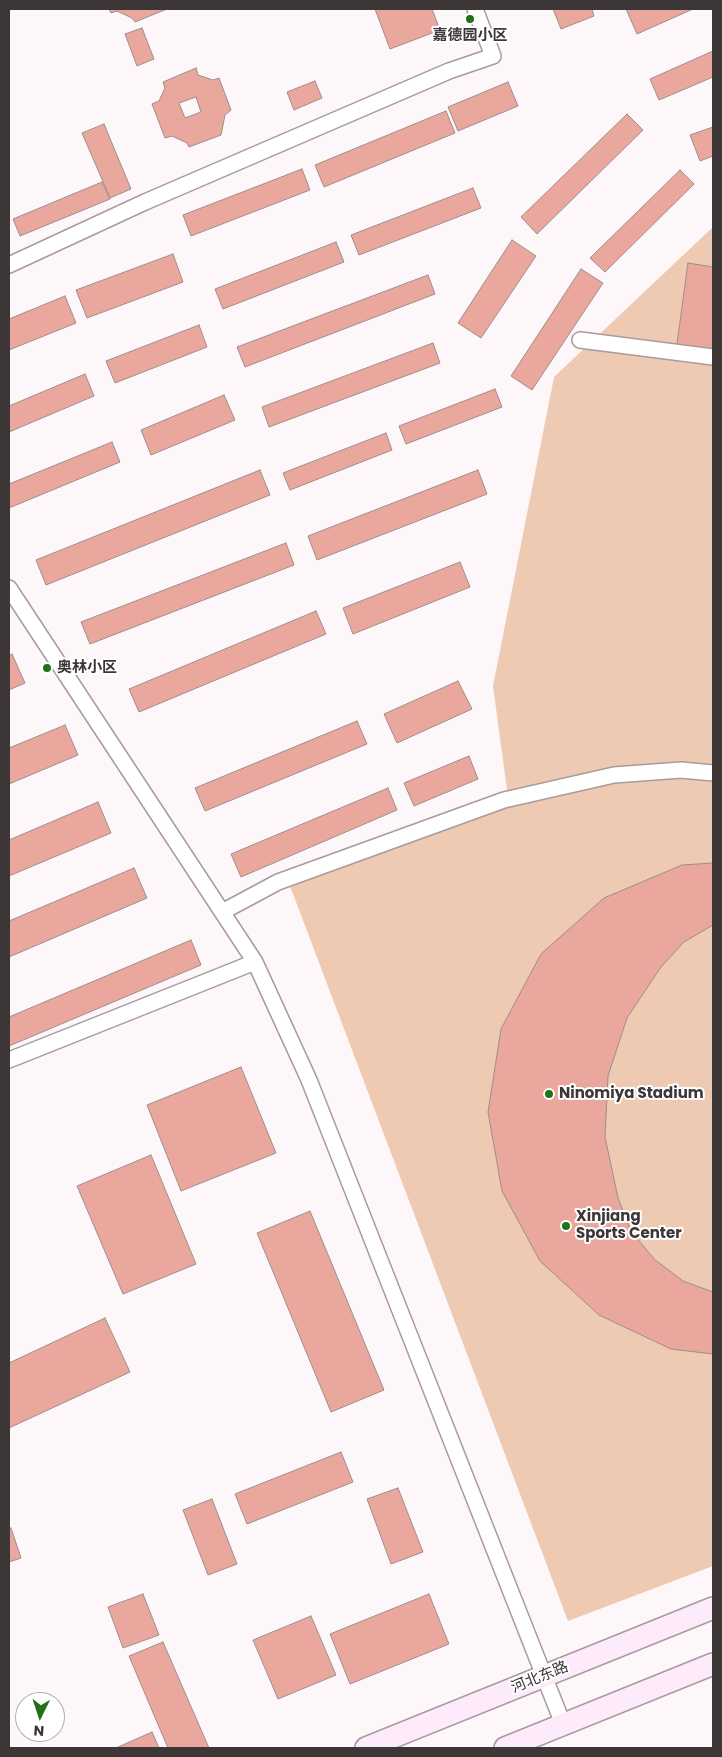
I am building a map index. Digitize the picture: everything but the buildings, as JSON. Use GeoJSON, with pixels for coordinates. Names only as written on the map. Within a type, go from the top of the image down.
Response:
{"type":"FeatureCollection","features":[{"type":"Feature","properties":{"kind":"main road","name":"河北东路"},"geometry":{"type":"LineString","coordinates":[[366,1748],[713,1608]]}},
{"type":"Feature","properties":{"kind":"main road"},"geometry":{"type":"LineString","coordinates":[[505,1748],[713,1664]]}},
{"type":"Feature","properties":{"kind":"street"},"geometry":{"type":"LineString","coordinates":[[9,266],[145,202],[449,71],[493,56],[474,9]]}},
{"type":"Feature","properties":{"kind":"street"},"geometry":{"type":"LineString","coordinates":[[580,340],[713,357]]}},
{"type":"Feature","properties":{"kind":"street"},"geometry":{"type":"LineString","coordinates":[[9,588],[254,962],[309,1080],[564,1724]]}},
{"type":"Feature","properties":{"kind":"street"},"geometry":{"type":"LineString","coordinates":[[222,912],[278,882],[504,800],[614,775],[681,770],[713,774]]}},
{"type":"Feature","properties":{"kind":"street"},"geometry":{"type":"LineString","coordinates":[[9,1060],[254,962]]}},
{"type":"Feature","properties":{"kind":"shaded area","name":"Xinjiang Sports Center"},"geometry":{"type":"Polygon","coordinates":[[[713,227],[713,1566],[568,1621],[290,886],[507,790],[493,686],[554,377],[713,227]]]}},
{"type":"Feature","properties":{"kind":"place","name":"嘉德园小区"},"geometry":{"type":"Point","coordinates":[470,19]}},
{"type":"Feature","properties":{"kind":"place","name":"奥林小区"},"geometry":{"type":"Point","coordinates":[47,668]}},
{"type":"Feature","properties":{"kind":"place","name":"Ninomiya Stadium"},"geometry":{"type":"Point","coordinates":[549,1094]}},
{"type":"Feature","properties":{"kind":"place","name":"Xinjiang Sports Center"},"geometry":{"type":"Point","coordinates":[566,1226]}}]}
